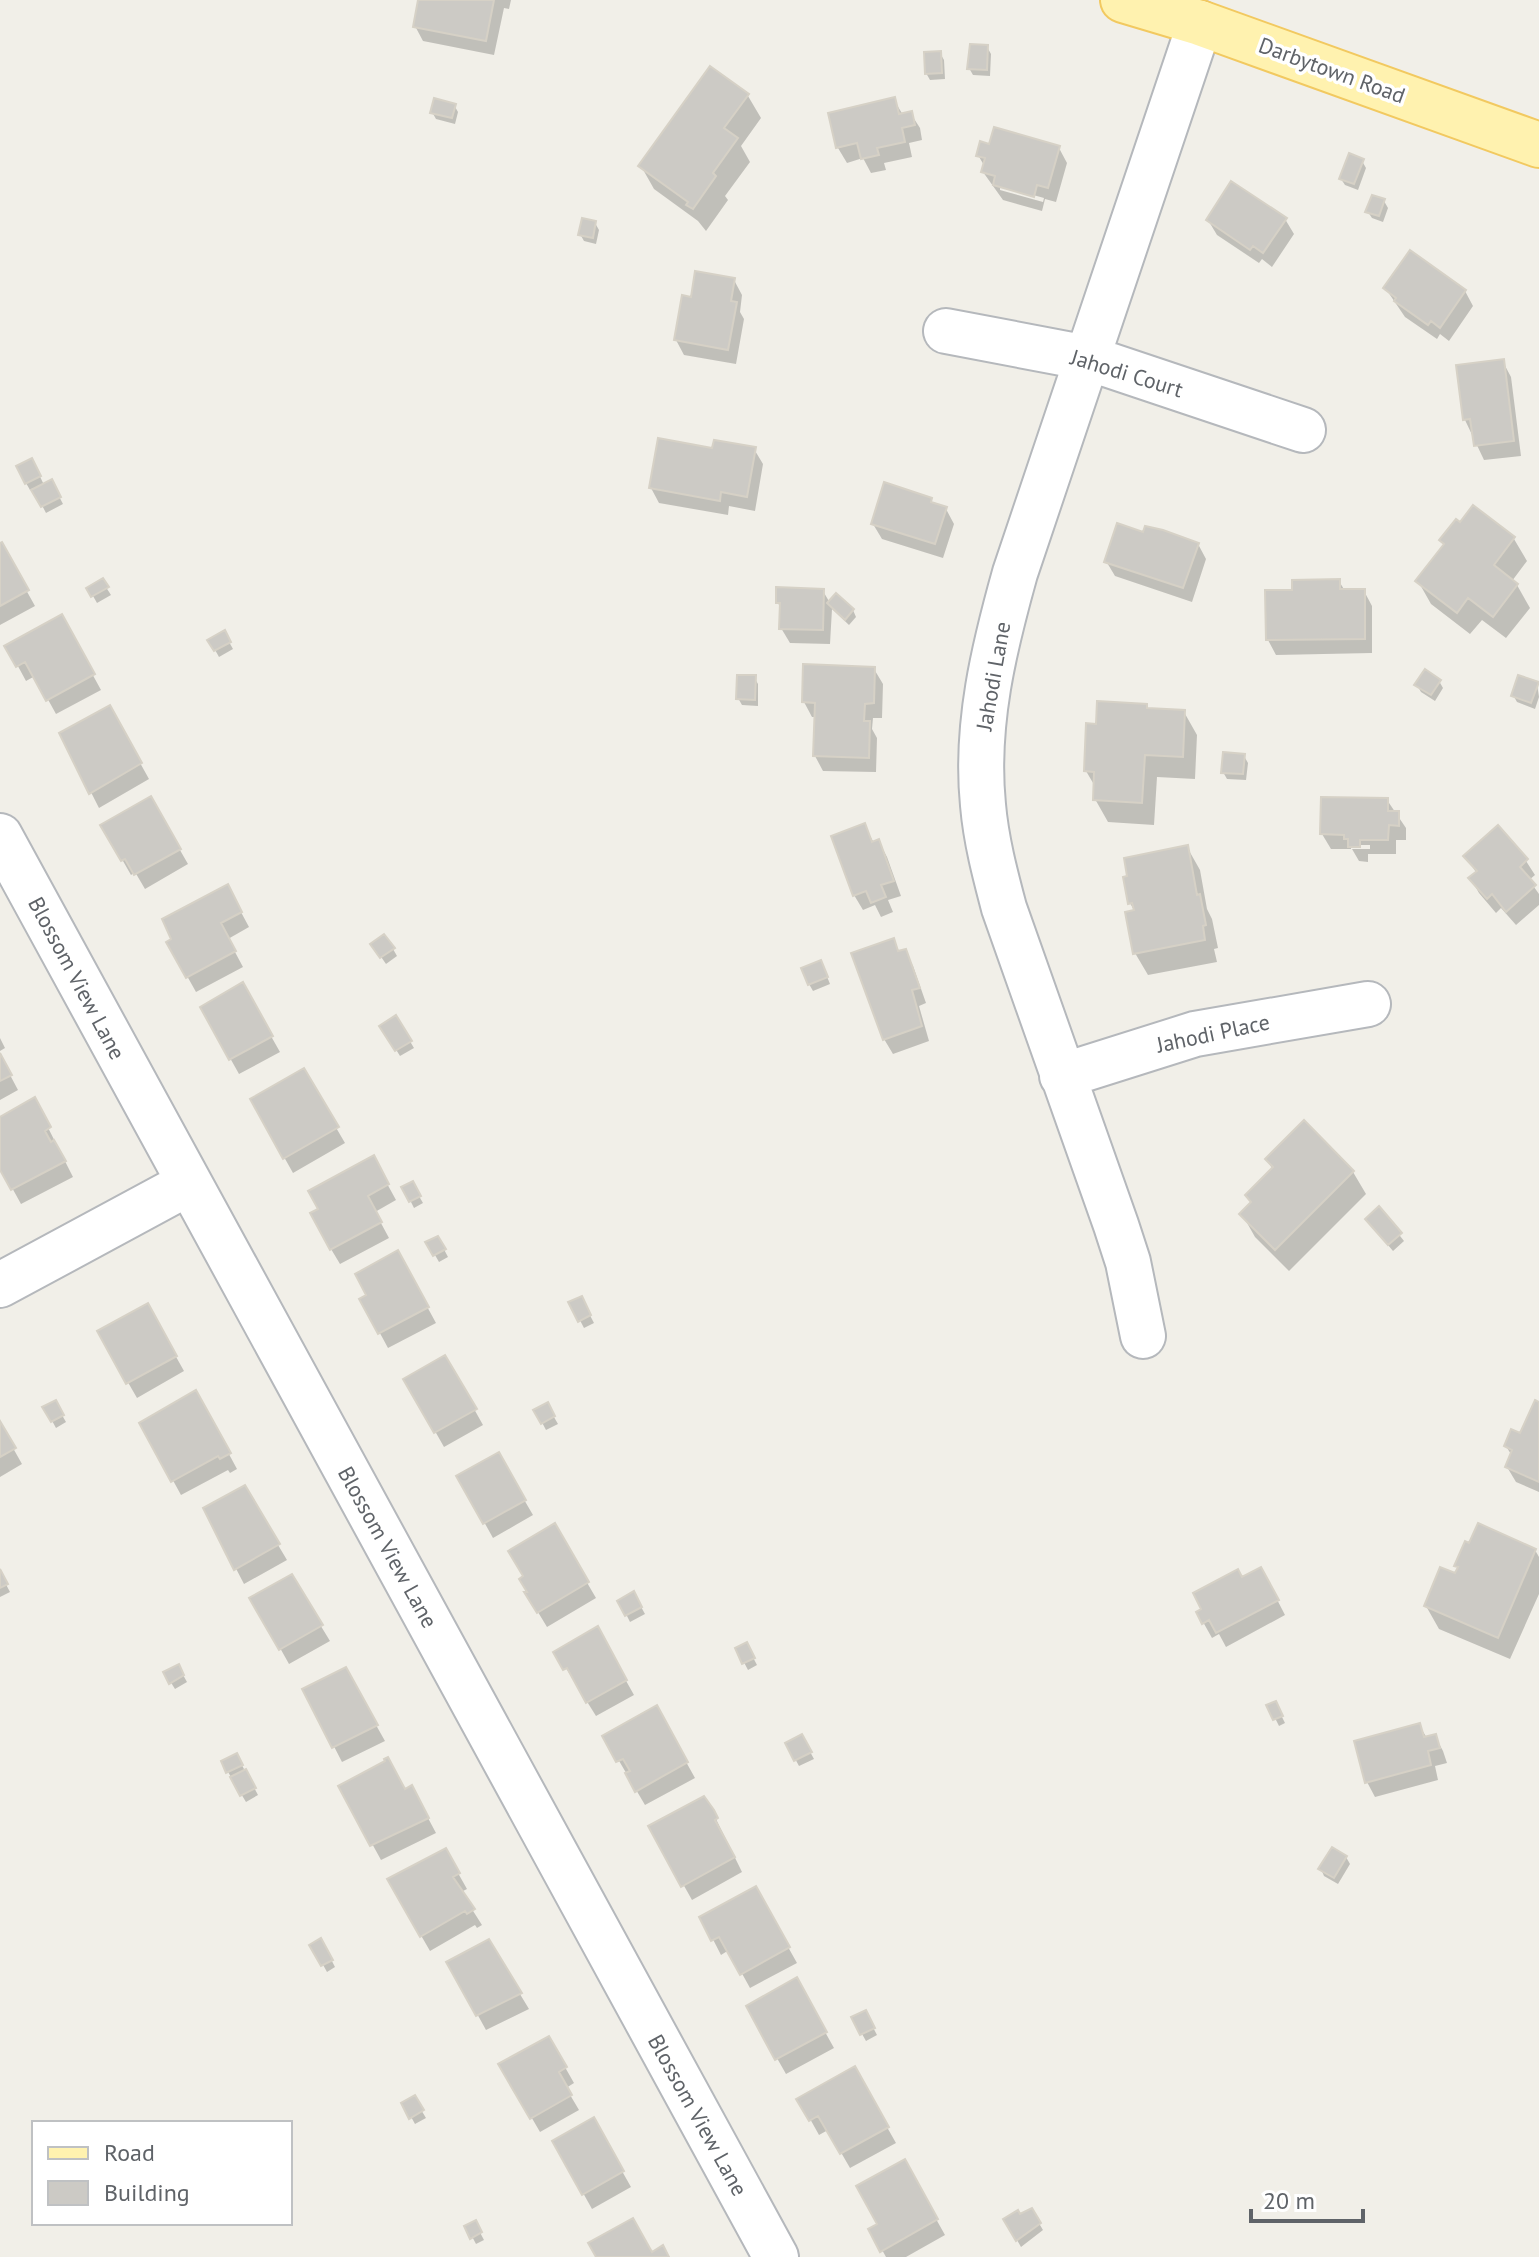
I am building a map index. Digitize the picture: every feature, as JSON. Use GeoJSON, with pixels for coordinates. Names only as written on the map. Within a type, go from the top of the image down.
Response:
{"type":"FeatureCollection","features":[{"type":"Feature","properties":{"kind":"main road","name":"Darbytown Road"},"geometry":{"type":"LineString","coordinates":[[1123,0],[1200,23],[1539,145]]}},
{"type":"Feature","properties":{"kind":"street","name":"Jahodi Lane"},"geometry":{"type":"LineString","coordinates":[[1143,1336],[1128,1262],[1116,1225],[1004,908],[982,804],[981,748],[987,686],[1001,622],[1200,23]]}},
{"type":"Feature","properties":{"kind":"street","name":"Jahodi Court"},"geometry":{"type":"LineString","coordinates":[[946,331],[1088,358],[1303,430]]}},
{"type":"Feature","properties":{"kind":"street","name":"Blossom View Lane"},"geometry":{"type":"LineString","coordinates":[[0,836],[776,2257]]}},
{"type":"Feature","properties":{"kind":"street","name":"Jahodi Place"},"geometry":{"type":"LineString","coordinates":[[1062,1076],[1195,1034],[1368,1004]]}},
{"type":"Feature","properties":{"kind":"street"},"geometry":{"type":"LineString","coordinates":[[0,1285],[189,1183]]}},
{"type":"Feature","properties":{"kind":"building"},"geometry":{"type":"Polygon","coordinates":[[[418,0],[494,0],[486,41],[413,27],[418,0]]]}},
{"type":"Feature","properties":{"kind":"building"},"geometry":{"type":"Polygon","coordinates":[[[970,44],[988,45],[987,70],[967,69],[970,44]]]}},
{"type":"Feature","properties":{"kind":"building"},"geometry":{"type":"Polygon","coordinates":[[[941,51],[942,73],[925,74],[924,52],[941,51]]]}},
{"type":"Feature","properties":{"kind":"building"},"geometry":{"type":"Polygon","coordinates":[[[710,66],[749,94],[724,128],[738,138],[693,209],[686,205],[688,202],[638,166],[710,66]]]}},
{"type":"Feature","properties":{"kind":"building"},"geometry":{"type":"Polygon","coordinates":[[[895,97],[899,114],[912,111],[915,125],[902,128],[905,142],[877,148],[879,155],[861,159],[857,143],[836,148],[828,113],[895,97]]]}},
{"type":"Feature","properties":{"kind":"building"},"geometry":{"type":"Polygon","coordinates":[[[434,98],[456,104],[452,118],[430,113],[434,98]]]}},
{"type":"Feature","properties":{"kind":"building"},"geometry":{"type":"Polygon","coordinates":[[[994,127],[1060,146],[1048,188],[1037,185],[1034,197],[993,185],[995,176],[981,172],[985,158],[976,156],[980,141],[989,144],[994,127]]]}},
{"type":"Feature","properties":{"kind":"building"},"geometry":{"type":"Polygon","coordinates":[[[1349,153],[1364,159],[1354,184],[1339,179],[1349,153]]]}},
{"type":"Feature","properties":{"kind":"building"},"geometry":{"type":"Polygon","coordinates":[[[1231,181],[1287,218],[1263,253],[1253,246],[1250,250],[1206,220],[1231,181]]]}},
{"type":"Feature","properties":{"kind":"building"},"geometry":{"type":"Polygon","coordinates":[[[1372,195],[1385,199],[1379,216],[1365,212],[1372,195]]]}},
{"type":"Feature","properties":{"kind":"building"},"geometry":{"type":"Polygon","coordinates":[[[582,218],[596,221],[593,238],[578,235],[582,218]]]}},
{"type":"Feature","properties":{"kind":"building"},"geometry":{"type":"Polygon","coordinates":[[[1410,250],[1466,290],[1440,328],[1431,321],[1428,325],[1394,301],[1396,298],[1383,288],[1410,250]]]}},
{"type":"Feature","properties":{"kind":"building"},"geometry":{"type":"Polygon","coordinates":[[[695,271],[735,278],[731,301],[737,302],[728,350],[674,340],[682,295],[691,297],[695,271]]]}},
{"type":"Feature","properties":{"kind":"building"},"geometry":{"type":"Polygon","coordinates":[[[1504,359],[1514,441],[1474,446],[1470,419],[1463,420],[1456,365],[1504,359]]]}},
{"type":"Feature","properties":{"kind":"building"},"geometry":{"type":"Polygon","coordinates":[[[658,438],[712,448],[714,440],[756,447],[747,497],[721,492],[720,501],[649,488],[658,438]]]}},
{"type":"Feature","properties":{"kind":"building"},"geometry":{"type":"Polygon","coordinates":[[[32,458],[41,476],[25,484],[16,466],[32,458]]]}},
{"type":"Feature","properties":{"kind":"building"},"geometry":{"type":"Polygon","coordinates":[[[52,479],[61,497],[41,507],[31,490],[52,479]]]}},
{"type":"Feature","properties":{"kind":"building"},"geometry":{"type":"Polygon","coordinates":[[[884,482],[932,498],[931,502],[947,507],[935,544],[871,524],[884,482]]]}},
{"type":"Feature","properties":{"kind":"building"},"geometry":{"type":"Polygon","coordinates":[[[1473,505],[1515,537],[1494,565],[1518,584],[1493,617],[1468,598],[1457,613],[1415,581],[1444,544],[1439,540],[1456,519],[1460,522],[1473,505]]]}},
{"type":"Feature","properties":{"kind":"building"},"geometry":{"type":"Polygon","coordinates":[[[1117,523],[1143,532],[1145,526],[1163,530],[1199,543],[1183,588],[1104,562],[1117,523]]]}},
{"type":"Feature","properties":{"kind":"building"},"geometry":{"type":"Polygon","coordinates":[[[0,543],[29,590],[0,606],[0,543]]]}},
{"type":"Feature","properties":{"kind":"building"},"geometry":{"type":"Polygon","coordinates":[[[103,578],[109,587],[91,597],[86,588],[103,578]]]}},
{"type":"Feature","properties":{"kind":"building"},"geometry":{"type":"Polygon","coordinates":[[[1340,579],[1340,589],[1365,589],[1365,639],[1266,640],[1265,590],[1292,590],[1292,580],[1340,579]]]}},
{"type":"Feature","properties":{"kind":"building"},"geometry":{"type":"Polygon","coordinates":[[[776,587],[824,589],[823,630],[779,629],[780,603],[776,603],[776,587]]]}},
{"type":"Feature","properties":{"kind":"building"},"geometry":{"type":"Polygon","coordinates":[[[836,593],[854,609],[845,620],[827,603],[836,593]]]}},
{"type":"Feature","properties":{"kind":"building"},"geometry":{"type":"Polygon","coordinates":[[[62,614],[95,674],[46,701],[25,662],[16,667],[4,646],[62,614]]]}},
{"type":"Feature","properties":{"kind":"building"},"geometry":{"type":"Polygon","coordinates":[[[225,630],[231,642],[214,651],[207,640],[225,630]]]}},
{"type":"Feature","properties":{"kind":"building"},"geometry":{"type":"Polygon","coordinates":[[[803,664],[875,667],[874,703],[865,704],[864,721],[870,721],[869,758],[813,756],[815,703],[802,702],[803,664]]]}},
{"type":"Feature","properties":{"kind":"building"},"geometry":{"type":"Polygon","coordinates":[[[1425,669],[1441,680],[1431,695],[1414,685],[1425,669]]]}},
{"type":"Feature","properties":{"kind":"building"},"geometry":{"type":"Polygon","coordinates":[[[737,675],[756,675],[755,700],[736,699],[737,675]]]}},
{"type":"Feature","properties":{"kind":"building"},"geometry":{"type":"Polygon","coordinates":[[[1518,675],[1539,682],[1531,703],[1511,696],[1518,675]]]}},
{"type":"Feature","properties":{"kind":"building"},"geometry":{"type":"Polygon","coordinates":[[[1097,701],[1185,710],[1183,757],[1145,755],[1142,803],[1093,800],[1094,772],[1084,771],[1086,723],[1096,724],[1097,701]]]}},
{"type":"Feature","properties":{"kind":"building"},"geometry":{"type":"Polygon","coordinates":[[[110,705],[142,763],[89,794],[59,733],[110,705]]]}},
{"type":"Feature","properties":{"kind":"building"},"geometry":{"type":"Polygon","coordinates":[[[1223,752],[1245,754],[1243,774],[1221,773],[1223,752]]]}},
{"type":"Feature","properties":{"kind":"building"},"geometry":{"type":"Polygon","coordinates":[[[151,796],[181,849],[134,875],[125,859],[121,861],[100,825],[151,796]]]}},
{"type":"Feature","properties":{"kind":"building"},"geometry":{"type":"Polygon","coordinates":[[[1321,797],[1388,798],[1388,811],[1399,811],[1399,826],[1389,825],[1388,840],[1360,840],[1360,847],[1348,847],[1348,839],[1344,839],[1344,835],[1320,834],[1321,797]]]}},
{"type":"Feature","properties":{"kind":"building"},"geometry":{"type":"Polygon","coordinates":[[[865,823],[872,842],[879,839],[894,881],[881,885],[886,897],[871,903],[866,891],[853,896],[831,836],[865,823]]]}},
{"type":"Feature","properties":{"kind":"building"},"geometry":{"type":"Polygon","coordinates":[[[1498,825],[1528,859],[1520,867],[1536,885],[1506,912],[1492,894],[1487,899],[1468,878],[1477,871],[1463,856],[1498,825]]]}},
{"type":"Feature","properties":{"kind":"building"},"geometry":{"type":"Polygon","coordinates":[[[1188,845],[1206,925],[1203,926],[1205,940],[1133,954],[1125,912],[1134,910],[1132,903],[1128,904],[1123,877],[1127,876],[1124,858],[1188,845]]]}},
{"type":"Feature","properties":{"kind":"building"},"geometry":{"type":"Polygon","coordinates":[[[228,884],[242,912],[221,923],[236,951],[186,978],[166,942],[171,939],[162,919],[228,884]]]}},
{"type":"Feature","properties":{"kind":"building"},"geometry":{"type":"Polygon","coordinates":[[[384,934],[395,948],[380,958],[370,944],[384,934]]]}},
{"type":"Feature","properties":{"kind":"building"},"geometry":{"type":"Polygon","coordinates":[[[894,938],[898,951],[906,949],[920,988],[912,990],[922,1026],[883,1040],[851,953],[894,938]]]}},
{"type":"Feature","properties":{"kind":"building"},"geometry":{"type":"Polygon","coordinates":[[[821,960],[828,977],[808,985],[801,968],[821,960]]]}},
{"type":"Feature","properties":{"kind":"building"},"geometry":{"type":"Polygon","coordinates":[[[243,982],[273,1036],[229,1060],[200,1007],[243,982]]]}},
{"type":"Feature","properties":{"kind":"building"},"geometry":{"type":"Polygon","coordinates":[[[396,1015],[412,1041],[395,1051],[379,1026],[396,1015]]]}},
{"type":"Feature","properties":{"kind":"building"},"geometry":{"type":"Polygon","coordinates":[[[0,1053],[12,1075],[0,1081],[0,1053]]]}},
{"type":"Feature","properties":{"kind":"building"},"geometry":{"type":"Polygon","coordinates":[[[304,1068],[339,1127],[283,1159],[250,1099],[304,1068]]]}},
{"type":"Feature","properties":{"kind":"building"},"geometry":{"type":"Polygon","coordinates":[[[35,1097],[51,1127],[45,1131],[66,1161],[11,1190],[0,1170],[0,1117],[35,1097]]]}},
{"type":"Feature","properties":{"kind":"building"},"geometry":{"type":"Polygon","coordinates":[[[1304,1120],[1354,1171],[1275,1250],[1239,1214],[1251,1202],[1245,1195],[1273,1167],[1265,1159],[1304,1120]]]}},
{"type":"Feature","properties":{"kind":"building"},"geometry":{"type":"Polygon","coordinates":[[[374,1155],[389,1184],[368,1196],[382,1222],[330,1250],[310,1213],[318,1209],[308,1191],[374,1155]]]}},
{"type":"Feature","properties":{"kind":"building"},"geometry":{"type":"Polygon","coordinates":[[[413,1181],[421,1196],[409,1202],[401,1187],[413,1181]]]}},
{"type":"Feature","properties":{"kind":"building"},"geometry":{"type":"Polygon","coordinates":[[[1379,1206],[1402,1233],[1388,1245],[1365,1219],[1379,1206]]]}},
{"type":"Feature","properties":{"kind":"building"},"geometry":{"type":"Polygon","coordinates":[[[438,1236],[446,1249],[433,1256],[425,1242],[438,1236]]]}},
{"type":"Feature","properties":{"kind":"building"},"geometry":{"type":"Polygon","coordinates":[[[398,1250],[429,1307],[378,1334],[359,1299],[366,1295],[355,1274],[398,1250]]]}},
{"type":"Feature","properties":{"kind":"building"},"geometry":{"type":"Polygon","coordinates":[[[582,1296],[591,1315],[578,1322],[568,1302],[582,1296]]]}},
{"type":"Feature","properties":{"kind":"building"},"geometry":{"type":"Polygon","coordinates":[[[148,1303],[177,1356],[126,1384],[97,1331],[148,1303]]]}},
{"type":"Feature","properties":{"kind":"building"},"geometry":{"type":"Polygon","coordinates":[[[445,1355],[477,1409],[434,1433],[403,1379],[445,1355]]]}},
{"type":"Feature","properties":{"kind":"building"},"geometry":{"type":"Polygon","coordinates":[[[196,1390],[231,1453],[220,1459],[218,1456],[171,1482],[139,1423],[196,1390]]]}},
{"type":"Feature","properties":{"kind":"building"},"geometry":{"type":"Polygon","coordinates":[[[56,1400],[64,1415],[51,1422],[42,1407],[56,1400]]]}},
{"type":"Feature","properties":{"kind":"building"},"geometry":{"type":"Polygon","coordinates":[[[1535,1400],[1539,1402],[1539,1482],[1505,1467],[1512,1450],[1504,1446],[1511,1429],[1520,1433],[1535,1400]]]}},
{"type":"Feature","properties":{"kind":"building"},"geometry":{"type":"Polygon","coordinates":[[[548,1402],[555,1416],[541,1424],[533,1410],[548,1402]]]}},
{"type":"Feature","properties":{"kind":"building"},"geometry":{"type":"Polygon","coordinates":[[[0,1421],[16,1448],[0,1457],[0,1421]]]}},
{"type":"Feature","properties":{"kind":"building"},"geometry":{"type":"Polygon","coordinates":[[[499,1452],[526,1500],[483,1524],[456,1476],[499,1452]]]}},
{"type":"Feature","properties":{"kind":"building"},"geometry":{"type":"Polygon","coordinates":[[[245,1485],[280,1544],[234,1570],[203,1508],[245,1485]]]}},
{"type":"Feature","properties":{"kind":"building"},"geometry":{"type":"Polygon","coordinates":[[[555,1523],[589,1582],[537,1613],[519,1579],[523,1576],[508,1551],[555,1523]]]}},
{"type":"Feature","properties":{"kind":"building"},"geometry":{"type":"Polygon","coordinates":[[[1478,1523],[1536,1549],[1498,1638],[1424,1606],[1440,1567],[1455,1573],[1458,1567],[1454,1566],[1465,1541],[1469,1543],[1478,1523]]]}},
{"type":"Feature","properties":{"kind":"building"},"geometry":{"type":"Polygon","coordinates":[[[1261,1567],[1279,1600],[1216,1633],[1209,1620],[1202,1624],[1196,1612],[1201,1609],[1193,1593],[1238,1569],[1242,1577],[1261,1567]]]}},
{"type":"Feature","properties":{"kind":"building"},"geometry":{"type":"Polygon","coordinates":[[[0,1569],[8,1584],[0,1588],[0,1569]]]}},
{"type":"Feature","properties":{"kind":"building"},"geometry":{"type":"Polygon","coordinates":[[[292,1574],[323,1625],[279,1650],[249,1598],[292,1574]]]}},
{"type":"Feature","properties":{"kind":"building"},"geometry":{"type":"Polygon","coordinates":[[[634,1591],[642,1607],[625,1616],[617,1601],[634,1591]]]}},
{"type":"Feature","properties":{"kind":"building"},"geometry":{"type":"Polygon","coordinates":[[[598,1626],[627,1680],[586,1703],[567,1668],[563,1670],[553,1652],[598,1626]]]}},
{"type":"Feature","properties":{"kind":"building"},"geometry":{"type":"Polygon","coordinates":[[[747,1642],[755,1658],[742,1664],[735,1648],[747,1642]]]}},
{"type":"Feature","properties":{"kind":"building"},"geometry":{"type":"Polygon","coordinates":[[[179,1664],[184,1675],[169,1684],[163,1672],[179,1664]]]}},
{"type":"Feature","properties":{"kind":"building"},"geometry":{"type":"Polygon","coordinates":[[[346,1667],[378,1725],[332,1748],[302,1689],[346,1667]]]}},
{"type":"Feature","properties":{"kind":"building"},"geometry":{"type":"Polygon","coordinates":[[[1276,1701],[1283,1716],[1273,1720],[1266,1705],[1276,1701]]]}},
{"type":"Feature","properties":{"kind":"building"},"geometry":{"type":"Polygon","coordinates":[[[657,1705],[688,1762],[635,1792],[625,1773],[630,1771],[623,1759],[616,1762],[602,1736],[657,1705]]]}},
{"type":"Feature","properties":{"kind":"building"},"geometry":{"type":"Polygon","coordinates":[[[1420,1723],[1424,1737],[1436,1734],[1440,1748],[1428,1751],[1431,1765],[1365,1783],[1354,1741],[1420,1723]]]}},
{"type":"Feature","properties":{"kind":"building"},"geometry":{"type":"Polygon","coordinates":[[[802,1734],[812,1752],[794,1761],[785,1743],[802,1734]]]}},
{"type":"Feature","properties":{"kind":"building"},"geometry":{"type":"Polygon","coordinates":[[[237,1753],[243,1765],[226,1773],[221,1761],[237,1753]]]}},
{"type":"Feature","properties":{"kind":"building"},"geometry":{"type":"Polygon","coordinates":[[[388,1757],[405,1789],[412,1785],[429,1818],[370,1846],[338,1786],[388,1757]]]}},
{"type":"Feature","properties":{"kind":"building"},"geometry":{"type":"Polygon","coordinates":[[[246,1769],[256,1788],[240,1796],[230,1777],[246,1769]]]}},
{"type":"Feature","properties":{"kind":"building"},"geometry":{"type":"Polygon","coordinates":[[[704,1796],[714,1810],[718,1818],[715,1820],[735,1857],[681,1887],[648,1826],[704,1796]]]}},
{"type":"Feature","properties":{"kind":"building"},"geometry":{"type":"Polygon","coordinates":[[[1332,1847],[1347,1856],[1334,1878],[1318,1869],[1332,1847]]]}},
{"type":"Feature","properties":{"kind":"building"},"geometry":{"type":"Polygon","coordinates":[[[446,1848],[460,1873],[453,1877],[475,1909],[467,1914],[465,1911],[420,1937],[387,1879],[446,1848]]]}},
{"type":"Feature","properties":{"kind":"building"},"geometry":{"type":"Polygon","coordinates":[[[756,1886],[790,1947],[740,1975],[719,1937],[711,1941],[699,1917],[756,1886]]]}},
{"type":"Feature","properties":{"kind":"building"},"geometry":{"type":"Polygon","coordinates":[[[321,1938],[333,1960],[321,1966],[309,1945],[321,1938]]]}},
{"type":"Feature","properties":{"kind":"building"},"geometry":{"type":"Polygon","coordinates":[[[489,1939],[522,1993],[476,2016],[446,1962],[489,1939]]]}},
{"type":"Feature","properties":{"kind":"building"},"geometry":{"type":"Polygon","coordinates":[[[797,1977],[827,2032],[775,2060],[746,2006],[797,1977]]]}},
{"type":"Feature","properties":{"kind":"building"},"geometry":{"type":"Polygon","coordinates":[[[866,2010],[875,2028],[860,2035],[851,2017],[866,2010]]]}},
{"type":"Feature","properties":{"kind":"building"},"geometry":{"type":"Polygon","coordinates":[[[549,2036],[567,2067],[559,2072],[572,2095],[530,2119],[498,2064],[549,2036]]]}},
{"type":"Feature","properties":{"kind":"building"},"geometry":{"type":"Polygon","coordinates":[[[855,2066],[889,2127],[840,2154],[818,2116],[809,2121],[796,2099],[855,2066]]]}},
{"type":"Feature","properties":{"kind":"building"},"geometry":{"type":"Polygon","coordinates":[[[415,2095],[424,2110],[409,2119],[401,2103],[415,2095]]]}},
{"type":"Feature","properties":{"kind":"building"},"geometry":{"type":"Polygon","coordinates":[[[594,2117],[624,2171],[582,2195],[552,2141],[594,2117]]]}},
{"type":"Feature","properties":{"kind":"building"},"geometry":{"type":"Polygon","coordinates":[[[905,2159],[938,2219],[880,2252],[868,2229],[877,2224],[856,2186],[905,2159]]]}},
{"type":"Feature","properties":{"kind":"building"},"geometry":{"type":"Polygon","coordinates":[[[1032,2208],[1041,2223],[1016,2241],[1003,2219],[1018,2210],[1020,2214],[1032,2208]]]}},
{"type":"Feature","properties":{"kind":"building"},"geometry":{"type":"Polygon","coordinates":[[[633,2218],[652,2252],[663,2245],[669,2257],[596,2257],[588,2243],[633,2218]]]}},
{"type":"Feature","properties":{"kind":"building"},"geometry":{"type":"Polygon","coordinates":[[[476,2220],[482,2232],[470,2239],[464,2226],[476,2220]]]}}]}
